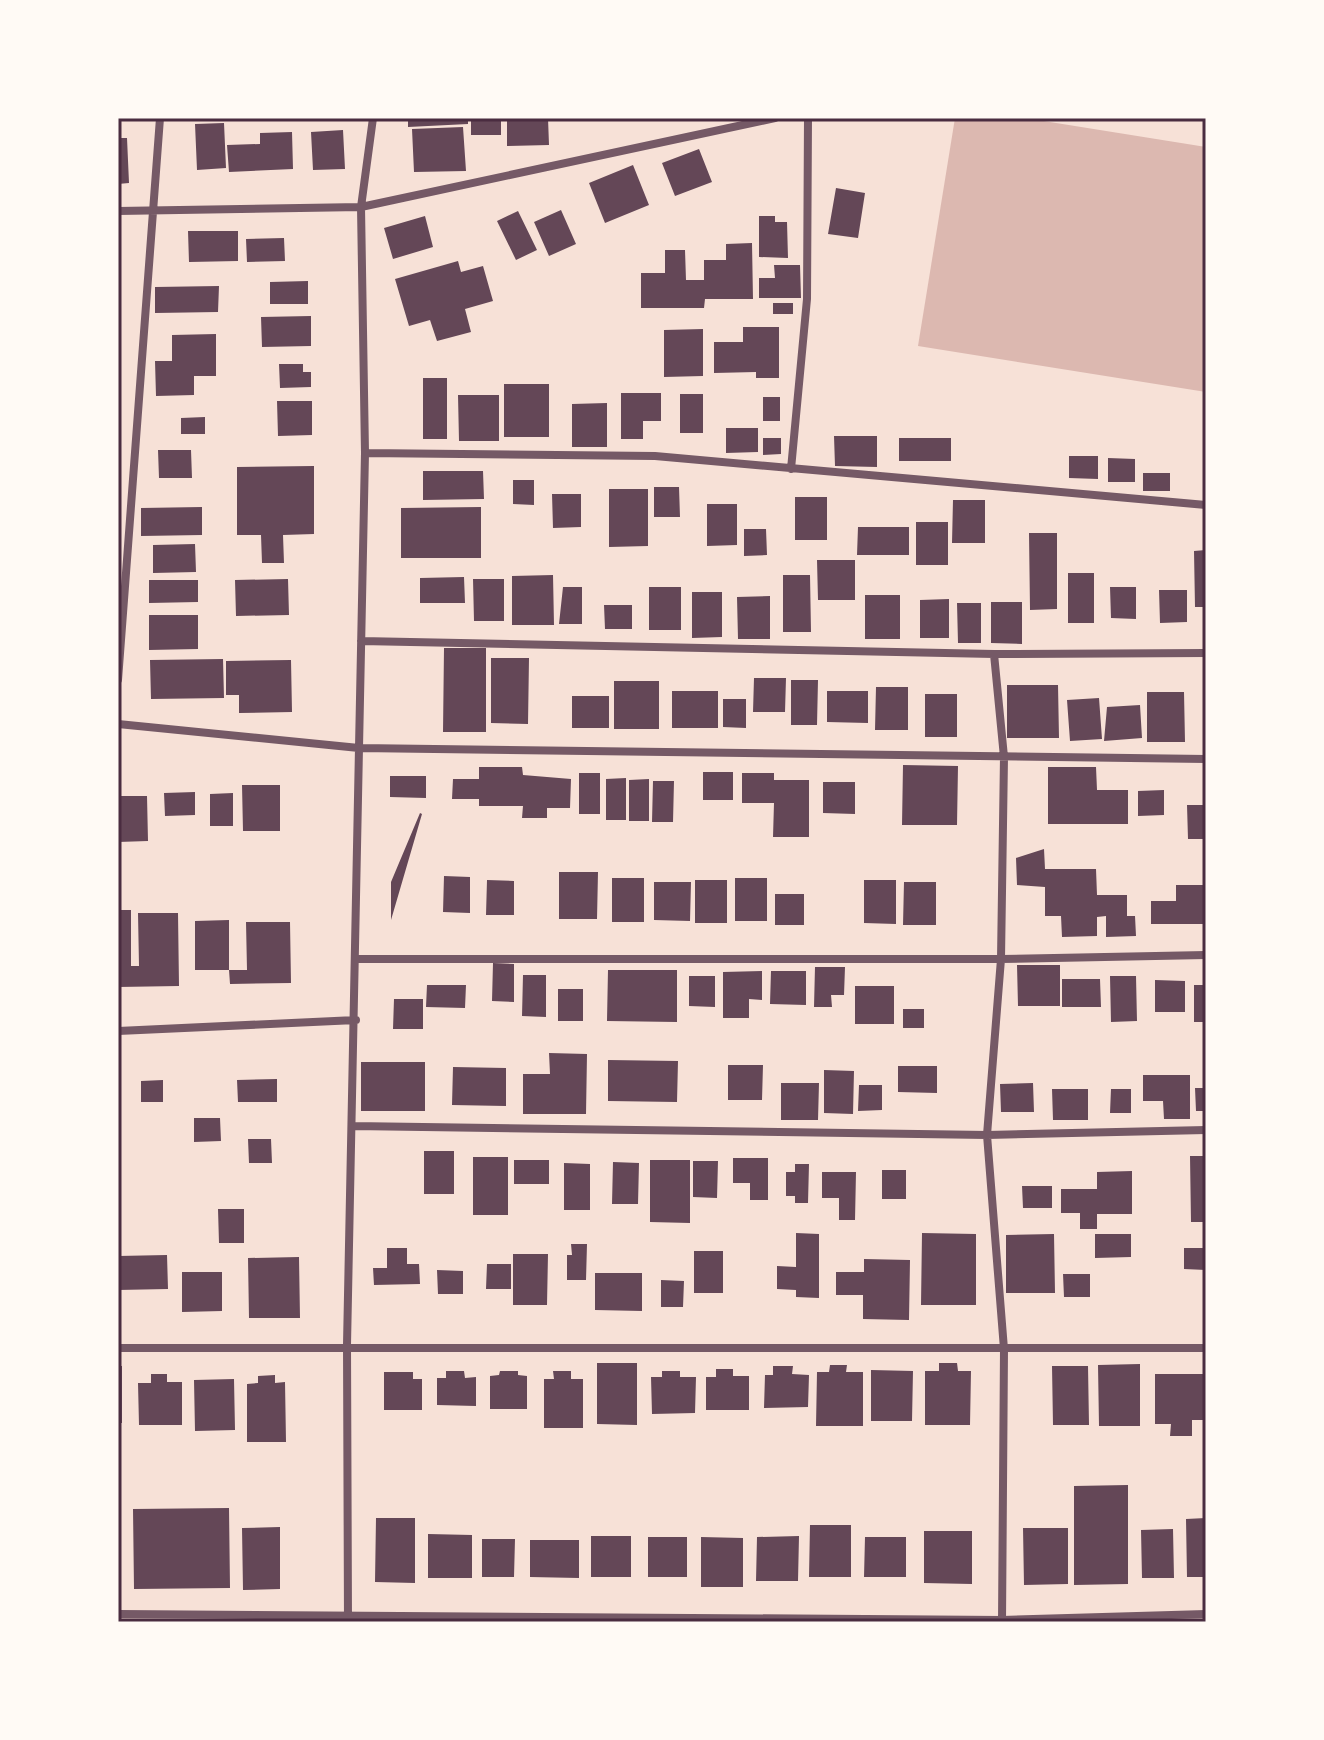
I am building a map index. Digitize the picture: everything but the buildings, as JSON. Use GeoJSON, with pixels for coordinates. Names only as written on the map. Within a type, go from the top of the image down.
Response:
{"type":"FeatureCollection","features":[{"type":"Feature","properties":{"kind":"street"},"geometry":{"type":"LineString","coordinates":[[118,680],[160,118]]}},
{"type":"Feature","properties":{"kind":"street"},"geometry":{"type":"LineString","coordinates":[[348,1619],[347,1345],[356,1020],[365,453],[361,207],[373,118]]}},
{"type":"Feature","properties":{"kind":"street"},"geometry":{"type":"LineString","coordinates":[[118,211],[361,207],[775,118]]}},
{"type":"Feature","properties":{"kind":"street"},"geometry":{"type":"LineString","coordinates":[[791,469],[807,299],[808,118]]}},
{"type":"Feature","properties":{"kind":"street"},"geometry":{"type":"LineString","coordinates":[[365,453],[655,456],[1206,505]]}},
{"type":"Feature","properties":{"kind":"street"},"geometry":{"type":"LineString","coordinates":[[361,641],[994,654],[1206,653]]}},
{"type":"Feature","properties":{"kind":"street"},"geometry":{"type":"LineString","coordinates":[[994,654],[1004,757],[1001,959],[987,1135],[1004,1349],[1002,1621]]}},
{"type":"Feature","properties":{"kind":"street"},"geometry":{"type":"LineString","coordinates":[[118,724],[359,748],[1206,759]]}},
{"type":"Feature","properties":{"kind":"street"},"geometry":{"type":"LineString","coordinates":[[356,959],[1001,959],[1206,955]]}},
{"type":"Feature","properties":{"kind":"street"},"geometry":{"type":"LineString","coordinates":[[118,1031],[356,1020]]}},
{"type":"Feature","properties":{"kind":"street"},"geometry":{"type":"LineString","coordinates":[[353,1126],[987,1135],[1206,1130]]}},
{"type":"Feature","properties":{"kind":"street"},"geometry":{"type":"LineString","coordinates":[[118,1348],[347,1345],[1206,1348]]}},
{"type":"Feature","properties":{"kind":"street"},"geometry":{"type":"LineString","coordinates":[[118,1614],[348,1619],[1002,1621],[1206,1614]]}},
{"type":"Feature","properties":{"kind":"shaded area"},"geometry":{"type":"Polygon","coordinates":[[[955,118],[1025,118],[1206,147],[1206,392],[918,346],[955,118]]]}}]}
